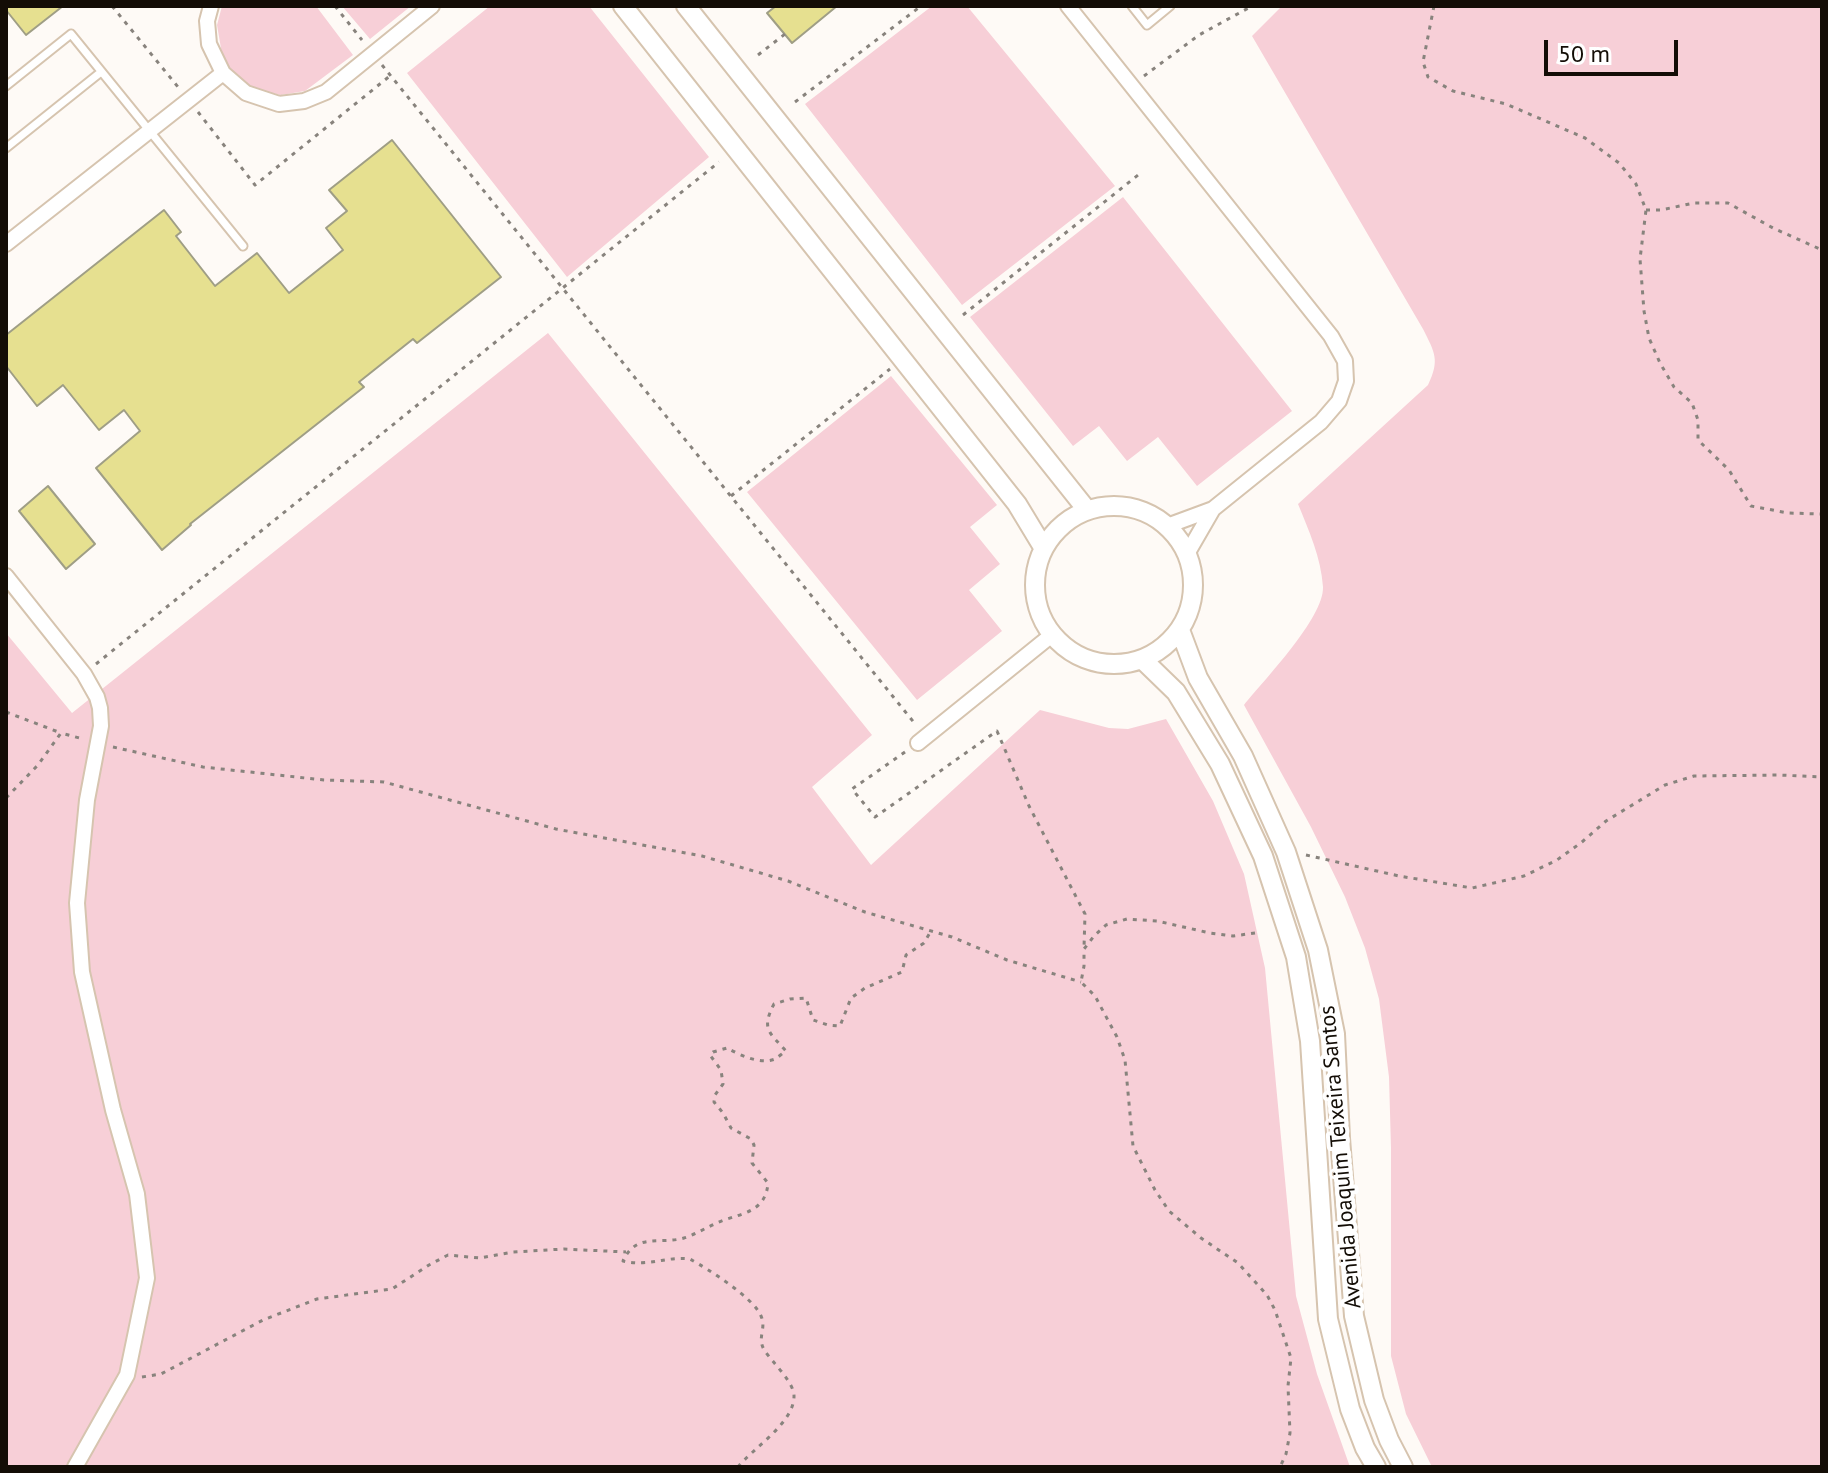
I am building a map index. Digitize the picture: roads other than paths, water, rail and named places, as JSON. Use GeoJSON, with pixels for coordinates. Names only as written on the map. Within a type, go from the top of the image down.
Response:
{"type":"FeatureCollection","features":[{"type":"Feature","properties":{"kind":"street"},"geometry":{"type":"LineString","coordinates":[[211,6],[207,21],[209,44],[223,73],[246,93],[279,104],[304,101],[326,92],[432,6]]}},
{"type":"Feature","properties":{"kind":"street"},"geometry":{"type":"LineString","coordinates":[[623,6],[1017,504],[1043,547]]}},
{"type":"Feature","properties":{"kind":"street"},"geometry":{"type":"LineString","coordinates":[[686,6],[1087,510]]}},
{"type":"Feature","properties":{"kind":"street"},"geometry":{"type":"LineString","coordinates":[[1068,6],[1331,336],[1345,361],[1346,381],[1339,401],[1321,422],[1213,509],[1167,526]]}},
{"type":"Feature","properties":{"kind":"street"},"geometry":{"type":"LineString","coordinates":[[6,244],[223,73]]}},
{"type":"Feature","properties":{"kind":"street"},"geometry":{"type":"LineString","coordinates":[[1108,505],[1130,507],[1150,514],[1167,526],[1187,554],[1194,580],[1191,606],[1180,630],[1163,647],[1142,659],[1116,664],[1088,660],[1064,647],[1046,626],[1036,601],[1035,573],[1043,547],[1055,531],[1069,518],[1108,505]]}},
{"type":"Feature","properties":{"kind":"street"},"geometry":{"type":"LineString","coordinates":[[1187,554],[1213,509]]}},
{"type":"Feature","properties":{"kind":"street"},"geometry":{"type":"LineString","coordinates":[[6,576],[84,674],[100,708],[99,744],[87,800],[77,903],[82,972],[113,1110],[137,1194],[147,1278],[127,1375],[75,1467]]}},
{"type":"Feature","properties":{"kind":"street","name":"Avenida Joaquim Teixeira Santos"},"geometry":{"type":"LineString","coordinates":[[1180,630],[1198,678],[1243,756],[1286,852],[1318,950],[1335,1034],[1354,1316],[1374,1400],[1403,1467]]}},
{"type":"Feature","properties":{"kind":"street"},"geometry":{"type":"LineString","coordinates":[[922,740],[1053,634]]}},
{"type":"Feature","properties":{"kind":"street","name":"Avenida Joaquim Teixeira Santos"},"geometry":{"type":"LineString","coordinates":[[1142,659],[1176,692],[1220,764],[1263,856],[1296,957],[1310,1041],[1328,1319],[1350,1409],[1376,1467]]}},
{"type":"Feature","properties":{"kind":"lane"},"geometry":{"type":"LineString","coordinates":[[1132,6],[1147,25],[1170,6]]}},
{"type":"Feature","properties":{"kind":"lane"},"geometry":{"type":"LineString","coordinates":[[6,86],[71,34],[243,246]]}},
{"type":"Feature","properties":{"kind":"lane"},"geometry":{"type":"LineString","coordinates":[[6,148],[101,72]]}}]}
